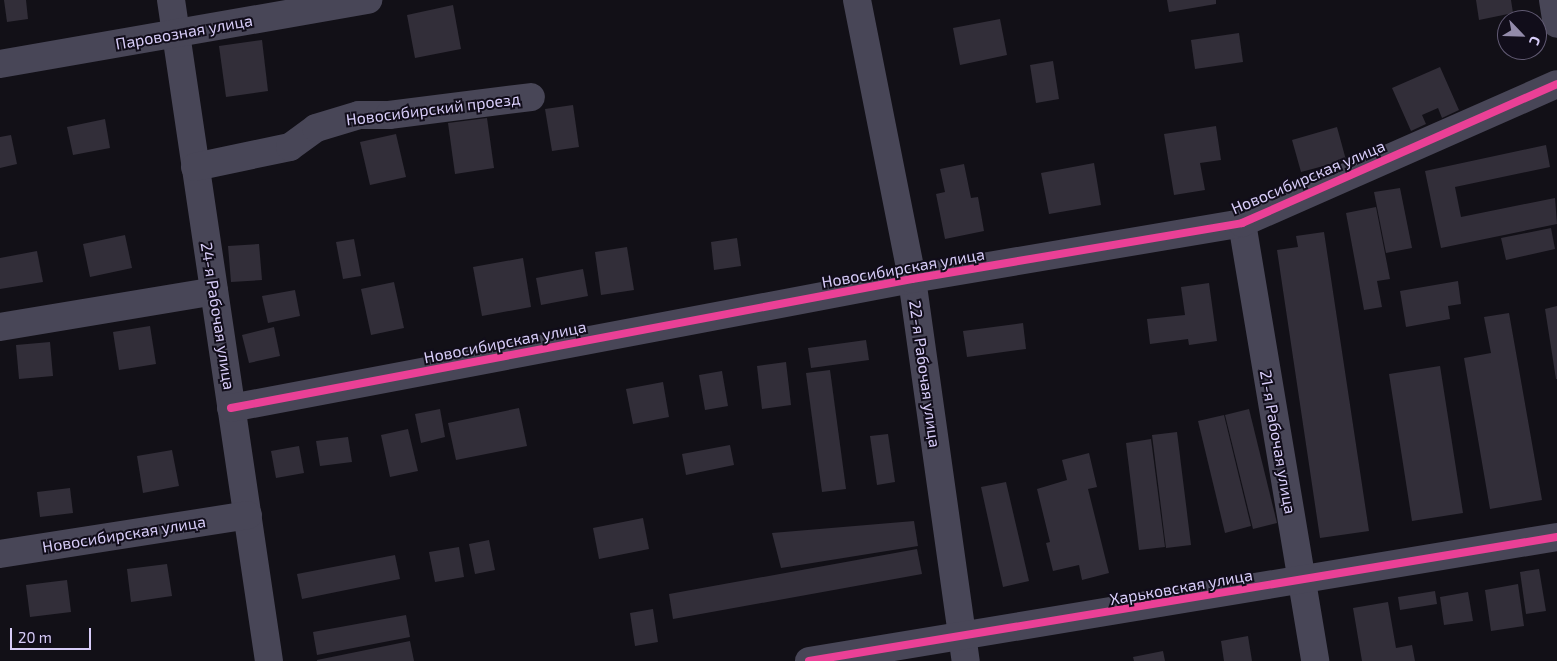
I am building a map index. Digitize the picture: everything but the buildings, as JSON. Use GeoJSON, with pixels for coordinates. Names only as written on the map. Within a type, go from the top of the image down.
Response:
{"type":"FeatureCollection","features":[{"type":"Feature","properties":{"kind":"street","name":"24-я Рабочая улица"},"geometry":{"type":"LineString","coordinates":[[171,0],[270,661]]}},
{"type":"Feature","properties":{"kind":"street","name":"Паровозная улица"},"geometry":{"type":"LineString","coordinates":[[0,64],[368,0]]}},
{"type":"Feature","properties":{"kind":"street","name":"22-я Рабочая улица"},"geometry":{"type":"LineString","coordinates":[[857,0],[912,279],[964,649]]}},
{"type":"Feature","properties":{"kind":"street"},"geometry":{"type":"LineString","coordinates":[[1553,0],[1557,24]]}},
{"type":"Feature","properties":{"kind":"street","name":"Новосибирская улица"},"geometry":{"type":"LineString","coordinates":[[232,408],[912,279],[1242,223],[1557,84]]}},
{"type":"Feature","properties":{"kind":"street","name":"Новосибирский проезд"},"geometry":{"type":"LineString","coordinates":[[195,167],[290,147],[316,128],[358,115],[389,116],[531,97]]}},
{"type":"Feature","properties":{"kind":"street","name":"21-я Рабочая улица"},"geometry":{"type":"LineString","coordinates":[[1242,223],[1314,661]]}},
{"type":"Feature","properties":{"kind":"street"},"geometry":{"type":"LineString","coordinates":[[0,328],[214,291]]}},
{"type":"Feature","properties":{"kind":"street","name":"Новосибирская улица"},"geometry":{"type":"LineString","coordinates":[[0,554],[248,515]]}},
{"type":"Feature","properties":{"kind":"street","name":"Харьковская улица"},"geometry":{"type":"LineString","coordinates":[[809,661],[964,649],[1302,580],[1557,538]]}},
{"type":"Feature","properties":{"kind":"cycle path"},"geometry":{"type":"LineString","coordinates":[[231,408],[912,279],[1242,223],[1557,84]]}},
{"type":"Feature","properties":{"kind":"cycle path"},"geometry":{"type":"LineString","coordinates":[[809,661],[1557,537]]}}]}
